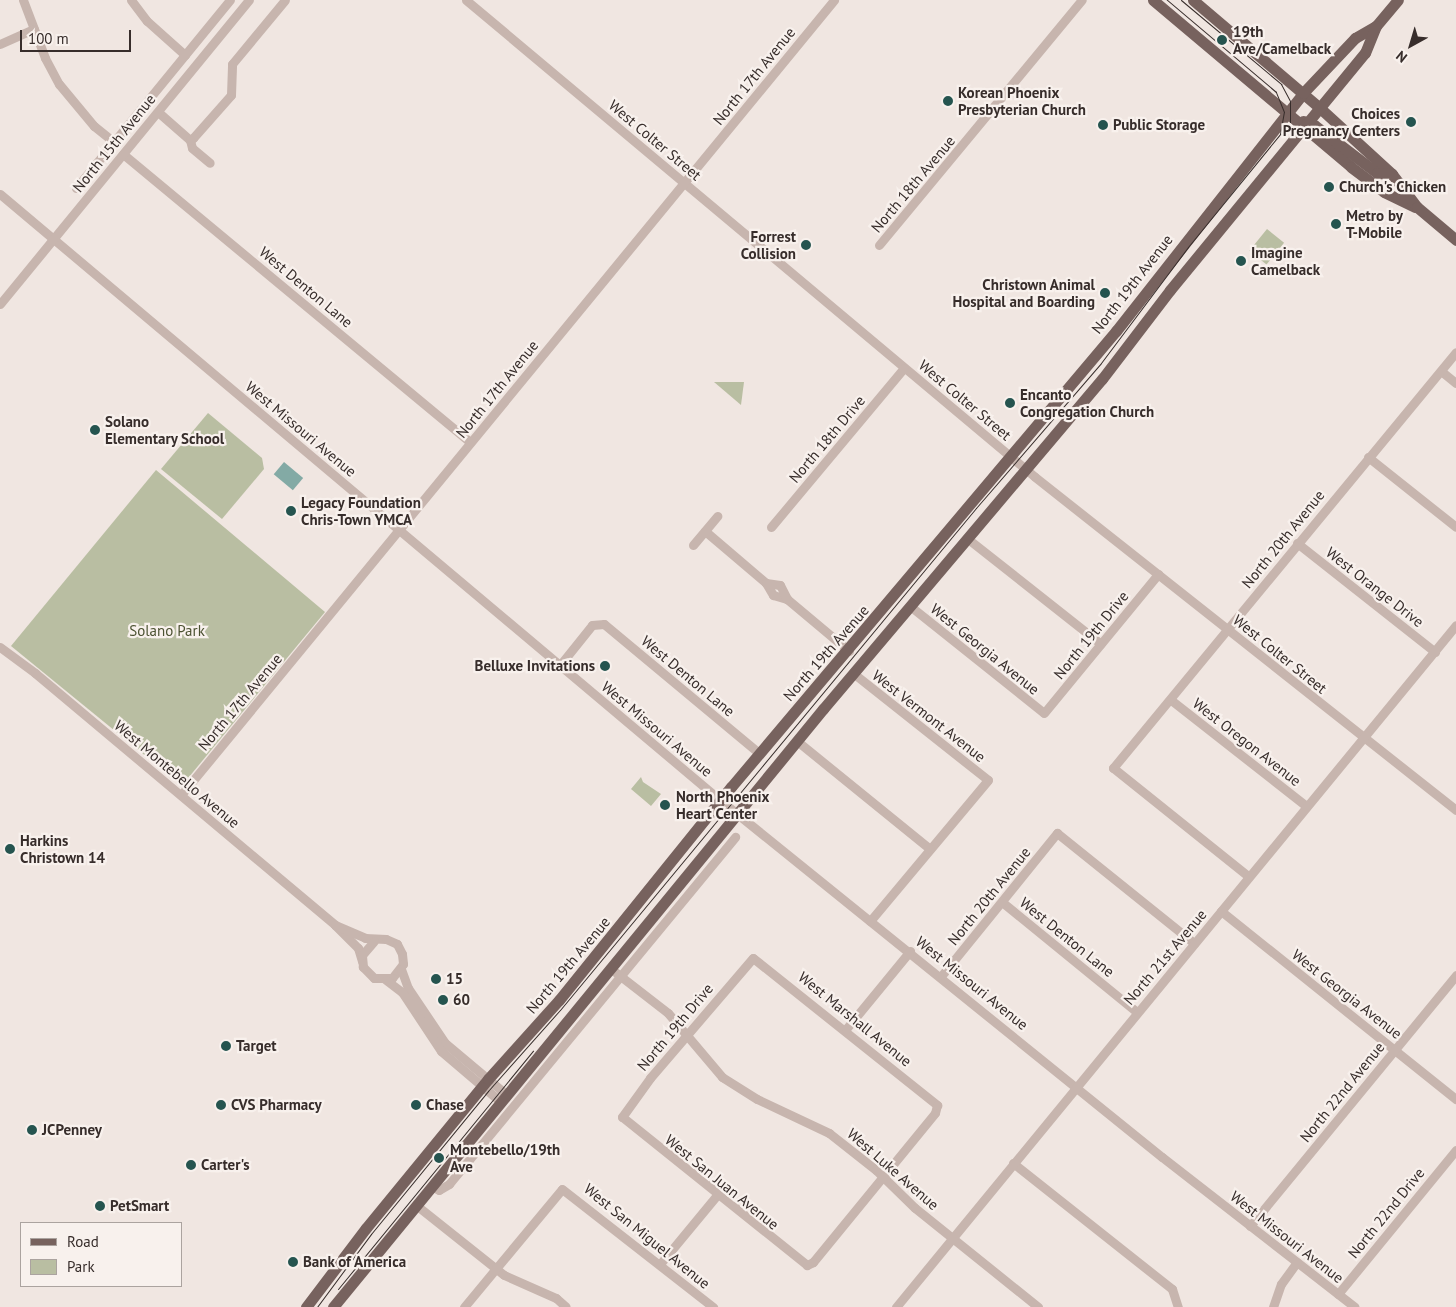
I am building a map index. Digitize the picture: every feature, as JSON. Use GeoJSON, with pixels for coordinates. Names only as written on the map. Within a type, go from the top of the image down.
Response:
{"type":"FeatureCollection","features":[{"type":"Feature","properties":{"kind":"main road"},"geometry":{"type":"LineString","coordinates":[[1153,0],[1291,118],[1307,126],[1377,172],[1392,174]]}},
{"type":"Feature","properties":{"kind":"main road"},"geometry":{"type":"LineString","coordinates":[[1193,0],[1319,107],[1392,174],[1417,207],[1456,240]]}},
{"type":"Feature","properties":{"kind":"main road","name":"North 19th Avenue"},"geometry":{"type":"LineString","coordinates":[[333,1307],[610,968],[740,815],[853,673],[1027,470],[1170,290],[1307,126],[1319,107],[1366,53],[1376,26],[1398,0]]}},
{"type":"Feature","properties":{"kind":"main road","name":"North 19th Avenue"},"geometry":{"type":"LineString","coordinates":[[306,1307],[366,1228],[485,1083],[577,979],[759,753],[848,651],[1009,454],[1116,331],[1191,232],[1278,126],[1291,118],[1303,93],[1355,38],[1376,26]]}},
{"type":"Feature","properties":{"kind":"main road"},"geometry":{"type":"LineString","coordinates":[[1307,126],[1314,137],[1384,192],[1417,207]]}},
{"type":"Feature","properties":{"kind":"street"},"geometry":{"type":"LineString","coordinates":[[23,0],[59,84],[94,126],[114,142]]}},
{"type":"Feature","properties":{"kind":"street"},"geometry":{"type":"LineString","coordinates":[[131,0],[147,21],[185,55]]}},
{"type":"Feature","properties":{"kind":"street","name":"North 15th Avenue"},"geometry":{"type":"LineString","coordinates":[[76,188],[230,0]]}},
{"type":"Feature","properties":{"kind":"street","name":"North 15th Avenue"},"geometry":{"type":"LineString","coordinates":[[0,304],[249,0]]}},
{"type":"Feature","properties":{"kind":"street"},"geometry":{"type":"LineString","coordinates":[[190,140],[231,95],[232,64],[285,0]]}},
{"type":"Feature","properties":{"kind":"street","name":"West Colter Street"},"geometry":{"type":"LineString","coordinates":[[466,0],[1027,470],[1362,738],[1456,810]]}},
{"type":"Feature","properties":{"kind":"street","name":"North 17th Avenue"},"geometry":{"type":"LineString","coordinates":[[180,795],[400,530],[470,442],[834,0]]}},
{"type":"Feature","properties":{"kind":"street","name":"North 18th Avenue"},"geometry":{"type":"LineString","coordinates":[[879,246],[1082,0]]}},
{"type":"Feature","properties":{"kind":"street"},"geometry":{"type":"LineString","coordinates":[[0,44],[34,29]]}},
{"type":"Feature","properties":{"kind":"street"},"geometry":{"type":"LineString","coordinates":[[158,112],[190,140],[192,148],[210,163]]}},
{"type":"Feature","properties":{"kind":"street","name":"West Denton Lane"},"geometry":{"type":"LineString","coordinates":[[124,154],[470,442]]}},
{"type":"Feature","properties":{"kind":"street","name":"West Missouri Avenue"},"geometry":{"type":"LineString","coordinates":[[0,194],[720,800],[942,975],[1250,1226],[1355,1307]]}},
{"type":"Feature","properties":{"kind":"street","name":"North 20th Avenue"},"geometry":{"type":"LineString","coordinates":[[1248,876],[1113,768],[1456,352]]}},
{"type":"Feature","properties":{"kind":"street","name":"North 18th Drive"},"geometry":{"type":"LineString","coordinates":[[771,527],[904,368]]}},
{"type":"Feature","properties":{"kind":"street"},"geometry":{"type":"LineString","coordinates":[[1441,371],[1456,383]]}},
{"type":"Feature","properties":{"kind":"street"},"geometry":{"type":"LineString","coordinates":[[1368,457],[1456,527]]}},
{"type":"Feature","properties":{"kind":"street"},"geometry":{"type":"LineString","coordinates":[[693,545],[717,516]]}},
{"type":"Feature","properties":{"kind":"street"},"geometry":{"type":"LineString","coordinates":[[705,531],[766,583],[780,585],[786,600],[848,651]]}},
{"type":"Feature","properties":{"kind":"street"},"geometry":{"type":"LineString","coordinates":[[968,539],[1101,644]]}},
{"type":"Feature","properties":{"kind":"street","name":"West Orange Drive"},"geometry":{"type":"LineString","coordinates":[[1297,543],[1435,652]]}},
{"type":"Feature","properties":{"kind":"street","name":"North 19th Drive"},"geometry":{"type":"LineString","coordinates":[[1044,714],[1158,574]]}},
{"type":"Feature","properties":{"kind":"street","name":"West Georgia Avenue"},"geometry":{"type":"LineString","coordinates":[[910,606],[1044,714]]}},
{"type":"Feature","properties":{"kind":"street","name":"West Denton Lane"},"geometry":{"type":"LineString","coordinates":[[560,665],[597,622],[759,753]]}},
{"type":"Feature","properties":{"kind":"street","name":"North 21st Avenue"},"geometry":{"type":"LineString","coordinates":[[896,1307],[1456,625]]}},
{"type":"Feature","properties":{"kind":"street","name":"West Montebello Avenue"},"geometry":{"type":"LineString","coordinates":[[0,647],[35,672],[334,925],[358,948],[362,961]]}},
{"type":"Feature","properties":{"kind":"street","name":"West Vermont Avenue"},"geometry":{"type":"LineString","coordinates":[[853,673],[988,780],[930,848]]}},
{"type":"Feature","properties":{"kind":"street","name":"West Oregon Avenue"},"geometry":{"type":"LineString","coordinates":[[1171,700],[1306,806]]}},
{"type":"Feature","properties":{"kind":"street"},"geometry":{"type":"LineString","coordinates":[[797,741],[930,848],[870,920]]}},
{"type":"Feature","properties":{"kind":"street","name":"North 20th Avenue"},"geometry":{"type":"LineString","coordinates":[[942,975],[1057,833],[1194,943]]}},
{"type":"Feature","properties":{"kind":"street"},"geometry":{"type":"LineString","coordinates":[[432,1186],[439,1190],[449,1184],[735,837]]}},
{"type":"Feature","properties":{"kind":"street","name":"West Denton Lane"},"geometry":{"type":"LineString","coordinates":[[1002,902],[1137,1012]]}},
{"type":"Feature","properties":{"kind":"street","name":"West Georgia Avenue"},"geometry":{"type":"LineString","coordinates":[[1221,911],[1456,1099]]}},
{"type":"Feature","properties":{"kind":"street","name":"West Montebello Avenue"},"geometry":{"type":"LineString","coordinates":[[334,925],[374,941],[392,941],[401,950],[401,969]]}},
{"type":"Feature","properties":{"kind":"street"},"geometry":{"type":"LineString","coordinates":[[374,941],[365,949],[362,961],[369,975],[386,980],[402,992],[441,1051],[504,1099]]}},
{"type":"Feature","properties":{"kind":"street"},"geometry":{"type":"LineString","coordinates":[[846,1029],[910,951]]}},
{"type":"Feature","properties":{"kind":"street","name":"North 19th Drive"},"geometry":{"type":"LineString","coordinates":[[622,1118],[686,1035],[753,958]]}},
{"type":"Feature","properties":{"kind":"street","name":"West Marshall Avenue"},"geometry":{"type":"LineString","coordinates":[[753,958],[846,1029],[937,1105],[935,1113],[883,1177]]}},
{"type":"Feature","properties":{"kind":"street","name":"West Luke Avenue"},"geometry":{"type":"LineString","coordinates":[[610,968],[668,1013],[706,1061],[735,1087],[829,1133],[883,1177],[906,1201],[1038,1307]]}},
{"type":"Feature","properties":{"kind":"street"},"geometry":{"type":"LineString","coordinates":[[386,980],[401,969],[408,988],[445,1043],[485,1083]]}},
{"type":"Feature","properties":{"kind":"street","name":"North 22nd Avenue"},"geometry":{"type":"LineString","coordinates":[[1250,1226],[1456,976]]}},
{"type":"Feature","properties":{"kind":"street","name":"West San Juan Avenue"},"geometry":{"type":"LineString","coordinates":[[622,1118],[807,1265],[883,1177]]}},
{"type":"Feature","properties":{"kind":"street","name":"North 22nd Drive"},"geometry":{"type":"LineString","coordinates":[[1338,1294],[1456,1150]]}},
{"type":"Feature","properties":{"kind":"street"},"geometry":{"type":"LineString","coordinates":[[1013,1163],[1172,1289],[1178,1303]]}},
{"type":"Feature","properties":{"kind":"street","name":"West San Miguel Avenue"},"geometry":{"type":"LineString","coordinates":[[495,1268],[562,1189],[713,1307]]}},
{"type":"Feature","properties":{"kind":"street"},"geometry":{"type":"LineString","coordinates":[[660,1264],[717,1195]]}},
{"type":"Feature","properties":{"kind":"street"},"geometry":{"type":"LineString","coordinates":[[416,1205],[495,1268],[522,1286],[556,1298],[566,1307]]}},
{"type":"Feature","properties":{"kind":"street"},"geometry":{"type":"LineString","coordinates":[[1273,1307],[1281,1284],[1297,1262]]}},
{"type":"Feature","properties":{"kind":"street"},"geometry":{"type":"LineString","coordinates":[[464,1307],[495,1268]]}},
{"type":"Feature","properties":{"kind":"green space"},"geometry":{"type":"Polygon","coordinates":[[[1267,229],[1284,243],[1266,265],[1249,251],[1267,229]]]}},
{"type":"Feature","properties":{"kind":"green space"},"geometry":{"type":"Polygon","coordinates":[[[714,382],[744,382],[741,405],[714,382]]]}},
{"type":"Feature","properties":{"kind":"green space"},"geometry":{"type":"Polygon","coordinates":[[[208,413],[262,458],[264,469],[222,519],[161,469],[208,413]]]}},
{"type":"Feature","properties":{"kind":"green space","name":"Solano Park"},"geometry":{"type":"Polygon","coordinates":[[[156,470],[325,612],[184,783],[180,784],[11,646],[156,470]]]}},
{"type":"Feature","properties":{"kind":"green space"},"geometry":{"type":"Polygon","coordinates":[[[641,777],[643,782],[661,794],[651,806],[631,789],[641,777]]]}},
{"type":"Feature","properties":{"kind":"water"},"geometry":{"type":"Polygon","coordinates":[[[284,462],[303,478],[293,490],[274,474],[284,462]]]}},
{"type":"Feature","properties":{"kind":"tram line"},"geometry":{"type":"LineString","coordinates":[[317,1307],[371,1234],[488,1091],[560,1010],[976,508],[1101,363],[1188,247],[1280,134],[1284,112],[1276,92],[1167,0]]}},
{"type":"Feature","properties":{"kind":"tram line"},"geometry":{"type":"LineString","coordinates":[[1181,0],[1281,84],[1290,101],[1290,122]]}},
{"type":"Feature","properties":{"kind":"tram line"},"geometry":{"type":"LineString","coordinates":[[338,1289],[533,1051]]}},
{"type":"Feature","properties":{"kind":"place","name":"19th Ave/Camelback"},"geometry":{"type":"Point","coordinates":[1222,40]}},
{"type":"Feature","properties":{"kind":"place","name":"Korean Phoenix Presbyterian Church"},"geometry":{"type":"Point","coordinates":[948,101]}},
{"type":"Feature","properties":{"kind":"place","name":"Choices Pregnancy Centers"},"geometry":{"type":"Point","coordinates":[1411,122]}},
{"type":"Feature","properties":{"kind":"place","name":"Public Storage"},"geometry":{"type":"Point","coordinates":[1103,125]}},
{"type":"Feature","properties":{"kind":"place","name":"Church's Chicken"},"geometry":{"type":"Point","coordinates":[1329,187]}},
{"type":"Feature","properties":{"kind":"place","name":"Metro by T-Mobile"},"geometry":{"type":"Point","coordinates":[1336,224]}},
{"type":"Feature","properties":{"kind":"place","name":"Forrest Collision"},"geometry":{"type":"Point","coordinates":[806,245]}},
{"type":"Feature","properties":{"kind":"place","name":"Imagine Camelback"},"geometry":{"type":"Point","coordinates":[1241,261]}},
{"type":"Feature","properties":{"kind":"place","name":"Christown Animal Hospital and Boarding"},"geometry":{"type":"Point","coordinates":[1105,293]}},
{"type":"Feature","properties":{"kind":"place","name":"Encanto Congregation Church"},"geometry":{"type":"Point","coordinates":[1010,403]}},
{"type":"Feature","properties":{"kind":"place","name":"Solano Elementary School"},"geometry":{"type":"Point","coordinates":[95,430]}},
{"type":"Feature","properties":{"kind":"place","name":"Legacy Foundation Chris-Town YMCA"},"geometry":{"type":"Point","coordinates":[291,511]}},
{"type":"Feature","properties":{"kind":"place","name":"Belluxe Invitations"},"geometry":{"type":"Point","coordinates":[605,666]}},
{"type":"Feature","properties":{"kind":"place","name":"North Phoenix Heart Center"},"geometry":{"type":"Point","coordinates":[665,805]}},
{"type":"Feature","properties":{"kind":"place","name":"Harkins Christown 14"},"geometry":{"type":"Point","coordinates":[10,849]}},
{"type":"Feature","properties":{"kind":"place","name":"15"},"geometry":{"type":"Point","coordinates":[436,979]}},
{"type":"Feature","properties":{"kind":"place","name":"60"},"geometry":{"type":"Point","coordinates":[443,1000]}},
{"type":"Feature","properties":{"kind":"place","name":"Target"},"geometry":{"type":"Point","coordinates":[226,1046]}},
{"type":"Feature","properties":{"kind":"place","name":"CVS Pharmacy"},"geometry":{"type":"Point","coordinates":[221,1105]}},
{"type":"Feature","properties":{"kind":"place","name":"Chase"},"geometry":{"type":"Point","coordinates":[416,1105]}},
{"type":"Feature","properties":{"kind":"place","name":"JCPenney"},"geometry":{"type":"Point","coordinates":[32,1130]}},
{"type":"Feature","properties":{"kind":"place","name":"Montebello/19th Ave"},"geometry":{"type":"Point","coordinates":[439,1158]}},
{"type":"Feature","properties":{"kind":"place","name":"Carter's"},"geometry":{"type":"Point","coordinates":[191,1165]}},
{"type":"Feature","properties":{"kind":"place","name":"PetSmart"},"geometry":{"type":"Point","coordinates":[100,1206]}},
{"type":"Feature","properties":{"kind":"place","name":"Bank of America"},"geometry":{"type":"Point","coordinates":[293,1262]}}]}
